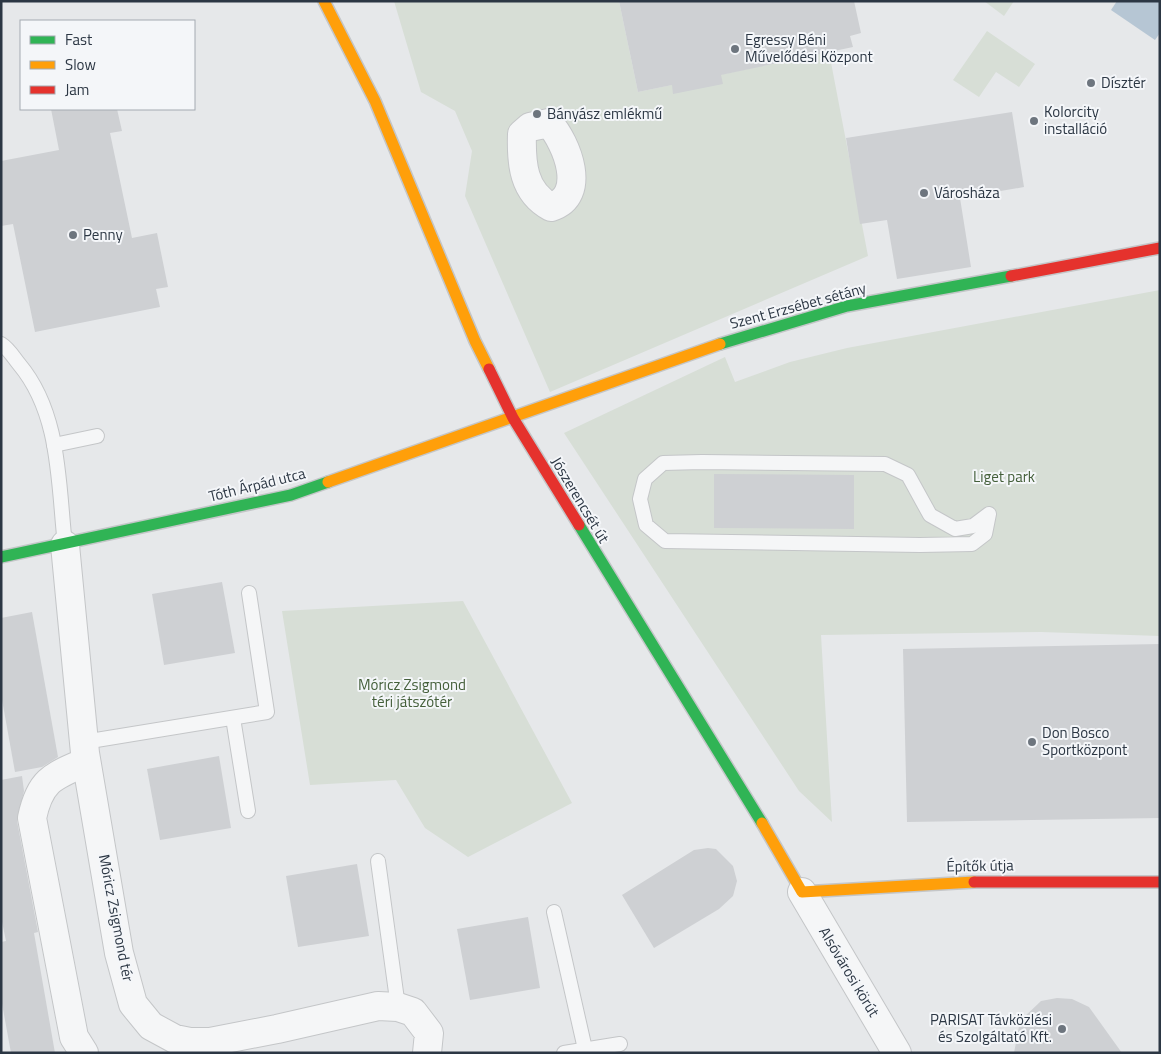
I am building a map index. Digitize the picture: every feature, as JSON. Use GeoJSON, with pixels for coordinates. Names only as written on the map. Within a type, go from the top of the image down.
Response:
{"type":"FeatureCollection","features":[{"type":"Feature","properties":{"kind":"street","name":"Jószerencsét út"},"geometry":{"type":"LineString","coordinates":[[324,1],[375,101],[475,342],[513,418],[736,778],[802,892]]}},
{"type":"Feature","properties":{"kind":"street","name":"Jószerencsét út"},"geometry":{"type":"LineString","coordinates":[[356,38],[375,101]]}},
{"type":"Feature","properties":{"kind":"street","name":"Szent Erzsébet sétány"},"geometry":{"type":"LineString","coordinates":[[513,418],[705,348],[847,306],[1160,248]]}},
{"type":"Feature","properties":{"kind":"street","name":"Tóth Árpád utca"},"geometry":{"type":"LineString","coordinates":[[1,557],[65,545],[290,495],[513,418]]}},
{"type":"Feature","properties":{"kind":"street","name":"Móricz Zsigmond tér"},"geometry":{"type":"LineString","coordinates":[[65,545],[85,752],[120,953],[134,1004],[151,1026],[175,1039],[190,1042],[210,1042],[378,1006],[398,1007]]}},
{"type":"Feature","properties":{"kind":"street"},"geometry":{"type":"LineString","coordinates":[[84,1053],[74,1037],[32,818],[36,797],[53,776],[85,752]]}},
{"type":"Feature","properties":{"kind":"street","name":"Építők útja"},"geometry":{"type":"LineString","coordinates":[[802,892],[951,882],[1048,880],[1160,882]]}},
{"type":"Feature","properties":{"kind":"street","name":"Alsóvárosi körút"},"geometry":{"type":"LineString","coordinates":[[802,892],[897,1053]]}},
{"type":"Feature","properties":{"kind":"street"},"geometry":{"type":"LineString","coordinates":[[398,1007],[414,1012],[428,1033],[427,1053]]}},
{"type":"Feature","properties":{"kind":"lane"},"geometry":{"type":"LineString","coordinates":[[1,344],[33,381],[48,414],[54,445],[65,545]]}},
{"type":"Feature","properties":{"kind":"lane"},"geometry":{"type":"LineString","coordinates":[[54,445],[97,436]]}},
{"type":"Feature","properties":{"kind":"lane"},"geometry":{"type":"LineString","coordinates":[[663,463],[885,464],[908,475],[930,515],[955,528],[973,526],[989,514],[985,534],[972,544],[783,544],[665,541],[646,525],[640,499],[645,479],[663,463]]}},
{"type":"Feature","properties":{"kind":"lane"},"geometry":{"type":"LineString","coordinates":[[85,752],[267,712],[250,593]]}},
{"type":"Feature","properties":{"kind":"lane"},"geometry":{"type":"LineString","coordinates":[[233,718],[248,811]]}},
{"type":"Feature","properties":{"kind":"lane"},"geometry":{"type":"LineString","coordinates":[[378,861],[398,1007]]}},
{"type":"Feature","properties":{"kind":"lane"},"geometry":{"type":"LineString","coordinates":[[554,912],[585,1049]]}},
{"type":"Feature","properties":{"kind":"lane"},"geometry":{"type":"LineString","coordinates":[[564,1053],[620,1044]]}},
{"type":"Feature","properties":{"kind":"green space"},"geometry":{"type":"Polygon","coordinates":[[[394,1],[619,1],[638,92],[829,52],[868,256],[550,392],[465,196],[472,151],[455,111],[421,92],[394,1]]]}},
{"type":"Feature","properties":{"kind":"green space"},"geometry":{"type":"Polygon","coordinates":[[[984,1],[1014,1],[1004,16],[984,1]]]}},
{"type":"Feature","properties":{"kind":"green space"},"geometry":{"type":"Polygon","coordinates":[[[987,31],[1035,64],[1019,87],[996,72],[979,97],[953,80],[987,31]]]}},
{"type":"Feature","properties":{"kind":"green space","name":"Liget park"},"geometry":{"type":"Polygon","coordinates":[[[1160,290],[1160,636],[1041,632],[821,635],[832,822],[799,791],[564,433],[725,357],[735,382],[790,362],[847,348],[1160,290]]]}},
{"type":"Feature","properties":{"kind":"green space","name":"Móricz Zsigmond téri játszótér"},"geometry":{"type":"Polygon","coordinates":[[[463,601],[572,803],[468,857],[425,828],[396,780],[310,785],[282,611],[463,601]]]}},
{"type":"Feature","properties":{"kind":"water"},"geometry":{"type":"Polygon","coordinates":[[[1117,1],[1160,1],[1160,33],[1155,40],[1111,10],[1117,1]]]}},
{"type":"Feature","properties":{"kind":"building","name":"Egressy Béni Művelődési Központ"},"geometry":{"type":"Polygon","coordinates":[[[619,1],[854,1],[861,33],[850,36],[853,47],[721,75],[723,84],[673,94],[672,85],[638,92],[619,1]]]}},
{"type":"Feature","properties":{"kind":"building","name":"Penny"},"geometry":{"type":"Polygon","coordinates":[[[51,110],[117,110],[122,131],[110,133],[132,238],[157,233],[168,287],[156,289],[160,307],[35,332],[13,224],[1,226],[1,161],[59,150],[51,110]]]}},
{"type":"Feature","properties":{"kind":"building","name":"Városháza"},"geometry":{"type":"Polygon","coordinates":[[[1012,112],[1024,187],[960,198],[971,267],[897,279],[887,220],[860,224],[846,138],[1012,112]]]}},
{"type":"Feature","properties":{"kind":"building"},"geometry":{"type":"Polygon","coordinates":[[[714,474],[854,475],[854,529],[714,528],[714,474]]]}},
{"type":"Feature","properties":{"kind":"building"},"geometry":{"type":"Polygon","coordinates":[[[222,582],[235,653],[164,665],[152,594],[222,582]]]}},
{"type":"Feature","properties":{"kind":"building"},"geometry":{"type":"Polygon","coordinates":[[[32,612],[58,757],[42,767],[15,772],[1,694],[1,618],[32,612]]]}},
{"type":"Feature","properties":{"kind":"building","name":"Don Bosco Sportközpont"},"geometry":{"type":"Polygon","coordinates":[[[1160,644],[1160,818],[907,822],[903,649],[1160,644]]]}},
{"type":"Feature","properties":{"kind":"building"},"geometry":{"type":"Polygon","coordinates":[[[219,756],[231,828],[160,840],[147,769],[219,756]]]}},
{"type":"Feature","properties":{"kind":"building"},"geometry":{"type":"Polygon","coordinates":[[[22,776],[24,791],[17,821],[38,932],[34,933],[55,1053],[11,1053],[1,998],[1,942],[6,941],[1,917],[1,780],[22,776]]]}},
{"type":"Feature","properties":{"kind":"building"},"geometry":{"type":"Polygon","coordinates":[[[716,849],[733,866],[737,881],[733,896],[719,909],[654,948],[622,895],[694,850],[716,849]]]}},
{"type":"Feature","properties":{"kind":"building"},"geometry":{"type":"Polygon","coordinates":[[[357,864],[369,936],[298,947],[286,876],[357,864]]]}},
{"type":"Feature","properties":{"kind":"building"},"geometry":{"type":"Polygon","coordinates":[[[528,917],[540,988],[470,1000],[457,929],[528,917]]]}},
{"type":"Feature","properties":{"kind":"building","name":"PARISAT Távközlési és Szolgáltató Kft."},"geometry":{"type":"Polygon","coordinates":[[[1057,998],[1072,999],[1089,1007],[1122,1053],[1014,1053],[1020,1021],[1041,1001],[1057,998]]]}},
{"type":"Feature","properties":{"kind":"traffic: fast"},"geometry":{"type":"LineString","coordinates":[[720,344],[847,306],[1011,276]]}},
{"type":"Feature","properties":{"kind":"traffic: fast"},"geometry":{"type":"LineString","coordinates":[[1,557],[291,495],[328,482]]}},
{"type":"Feature","properties":{"kind":"traffic: fast"},"geometry":{"type":"LineString","coordinates":[[579,525],[762,823]]}},
{"type":"Feature","properties":{"kind":"traffic: slow"},"geometry":{"type":"LineString","coordinates":[[324,1],[375,101],[475,341],[489,369]]}},
{"type":"Feature","properties":{"kind":"traffic: slow"},"geometry":{"type":"LineString","coordinates":[[328,482],[720,344]]}},
{"type":"Feature","properties":{"kind":"traffic: slow"},"geometry":{"type":"LineString","coordinates":[[762,823],[802,892],[974,882]]}},
{"type":"Feature","properties":{"kind":"traffic: jam"},"geometry":{"type":"LineString","coordinates":[[1011,276],[1160,248]]}},
{"type":"Feature","properties":{"kind":"traffic: jam"},"geometry":{"type":"LineString","coordinates":[[489,369],[513,418],[579,525]]}},
{"type":"Feature","properties":{"kind":"traffic: jam"},"geometry":{"type":"LineString","coordinates":[[974,882],[1160,882]]}},
{"type":"Feature","properties":{"kind":"place","name":"Egressy Béni Művelődési Központ"},"geometry":{"type":"Point","coordinates":[735,49]}},
{"type":"Feature","properties":{"kind":"place","name":"Dísztér"},"geometry":{"type":"Point","coordinates":[1091,83]}},
{"type":"Feature","properties":{"kind":"place","name":"Bányász emlékmű"},"geometry":{"type":"Point","coordinates":[537,114]}},
{"type":"Feature","properties":{"kind":"place","name":"Kolorcity installáció"},"geometry":{"type":"Point","coordinates":[1034,121]}},
{"type":"Feature","properties":{"kind":"place","name":"Városháza"},"geometry":{"type":"Point","coordinates":[924,193]}},
{"type":"Feature","properties":{"kind":"place","name":"Penny"},"geometry":{"type":"Point","coordinates":[73,235]}},
{"type":"Feature","properties":{"kind":"place","name":"Don Bosco Sportközpont"},"geometry":{"type":"Point","coordinates":[1032,742]}},
{"type":"Feature","properties":{"kind":"place","name":"PARISAT Távközlési és Szolgáltató Kft."},"geometry":{"type":"Point","coordinates":[1062,1029]}}]}
